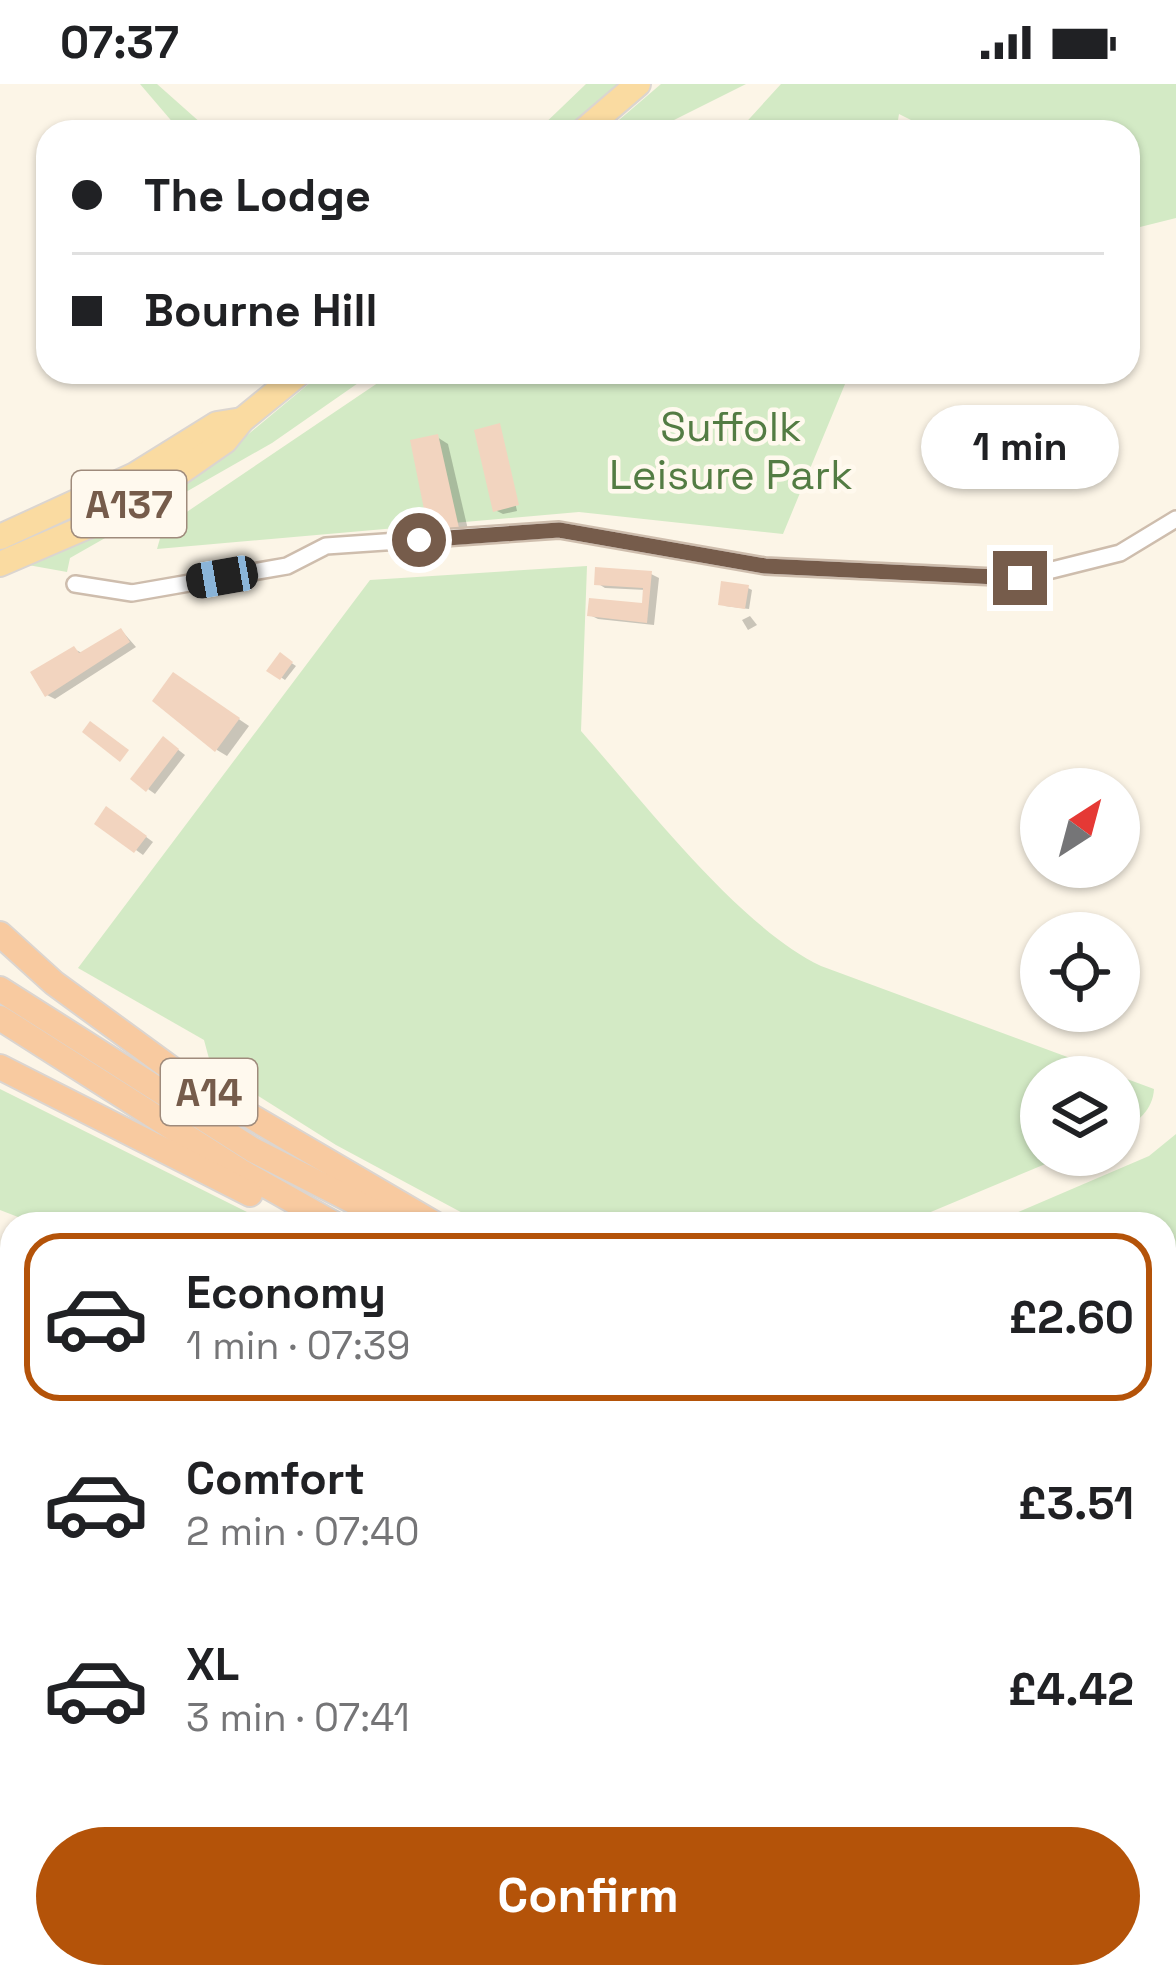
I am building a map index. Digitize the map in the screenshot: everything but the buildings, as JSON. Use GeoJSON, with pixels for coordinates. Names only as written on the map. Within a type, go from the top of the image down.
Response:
{"type":"FeatureCollection","features":[{"type":"Feature","properties":{"kind":"highway","name":"A14"},"geometry":{"type":"LineString","coordinates":[[0,934],[54,982],[180,1075],[414,1212]]}},
{"type":"Feature","properties":{"kind":"highway","name":"A14"},"geometry":{"type":"LineString","coordinates":[[0,989],[253,1150],[374,1212]]}},
{"type":"Feature","properties":{"kind":"highway","name":"A14"},"geometry":{"type":"LineString","coordinates":[[0,1018],[312,1212]]}},
{"type":"Feature","properties":{"kind":"highway","name":"A14"},"geometry":{"type":"LineString","coordinates":[[0,1066],[284,1212]]}},
{"type":"Feature","properties":{"kind":"main road"},"geometry":{"type":"LineString","coordinates":[[596,120],[638,84]]}},
{"type":"Feature","properties":{"kind":"main road","name":"A137"},"geometry":{"type":"LineString","coordinates":[[0,564],[106,518],[225,441],[242,420],[286,384]]}},
{"type":"Feature","properties":{"kind":"main road","name":"A137"},"geometry":{"type":"LineString","coordinates":[[0,537],[97,495],[217,424],[242,420]]}},
{"type":"Feature","properties":{"kind":"street"},"geometry":{"type":"LineString","coordinates":[[74,584],[132,593],[287,566],[326,546],[559,530],[765,566],[1020,578],[1120,553],[1176,519]]}},
{"type":"Feature","properties":{"kind":"green space"},"geometry":{"type":"Polygon","coordinates":[[[140,84],[157,84],[198,120],[171,120],[140,84]]]}},
{"type":"Feature","properties":{"kind":"green space"},"geometry":{"type":"Polygon","coordinates":[[[586,84],[620,84],[577,120],[548,120],[586,84]]]}},
{"type":"Feature","properties":{"kind":"green space"},"geometry":{"type":"Polygon","coordinates":[[[661,84],[746,84],[674,120],[619,120],[661,84]]]}},
{"type":"Feature","properties":{"kind":"green space"},"geometry":{"type":"Polygon","coordinates":[[[781,84],[1176,84],[1176,218],[1140,227],[1140,120],[911,120],[899,114],[898,120],[748,120],[781,84]]]}},
{"type":"Feature","properties":{"kind":"green space"},"geometry":{"type":"Polygon","coordinates":[[[309,384],[357,384],[272,443],[70,558],[67,572],[28,565],[190,474],[245,437],[309,384]]]}},
{"type":"Feature","properties":{"kind":"green space","name":"Suffolk Leisure Park"},"geometry":{"type":"Polygon","coordinates":[[[376,384],[845,384],[783,534],[579,512],[157,549],[163,528],[376,384]]]}},
{"type":"Feature","properties":{"kind":"green space"},"geometry":{"type":"Polygon","coordinates":[[[587,566],[581,731],[726,893],[790,948],[821,966],[1065,1056],[1020,1056],[1020,1175],[931,1212],[461,1212],[336,1145],[211,1066],[204,1040],[78,968],[370,580],[587,566]]]}},
{"type":"Feature","properties":{"kind":"green space"},"geometry":{"type":"Polygon","coordinates":[[[1140,1084],[1154,1089],[1140,1117],[1140,1084]]]}},
{"type":"Feature","properties":{"kind":"green space"},"geometry":{"type":"Polygon","coordinates":[[[0,1089],[247,1212],[5,1212],[0,1210],[0,1089]]]}},
{"type":"Feature","properties":{"kind":"green space"},"geometry":{"type":"Polygon","coordinates":[[[1176,1134],[1176,1212],[1018,1212],[1102,1176],[1140,1176],[1140,1160],[1176,1134]]]}},
{"type":"Feature","properties":{"kind":"route"},"geometry":{"type":"LineString","coordinates":[[419,540],[559,530],[765,566],[1020,578]]}}]}
